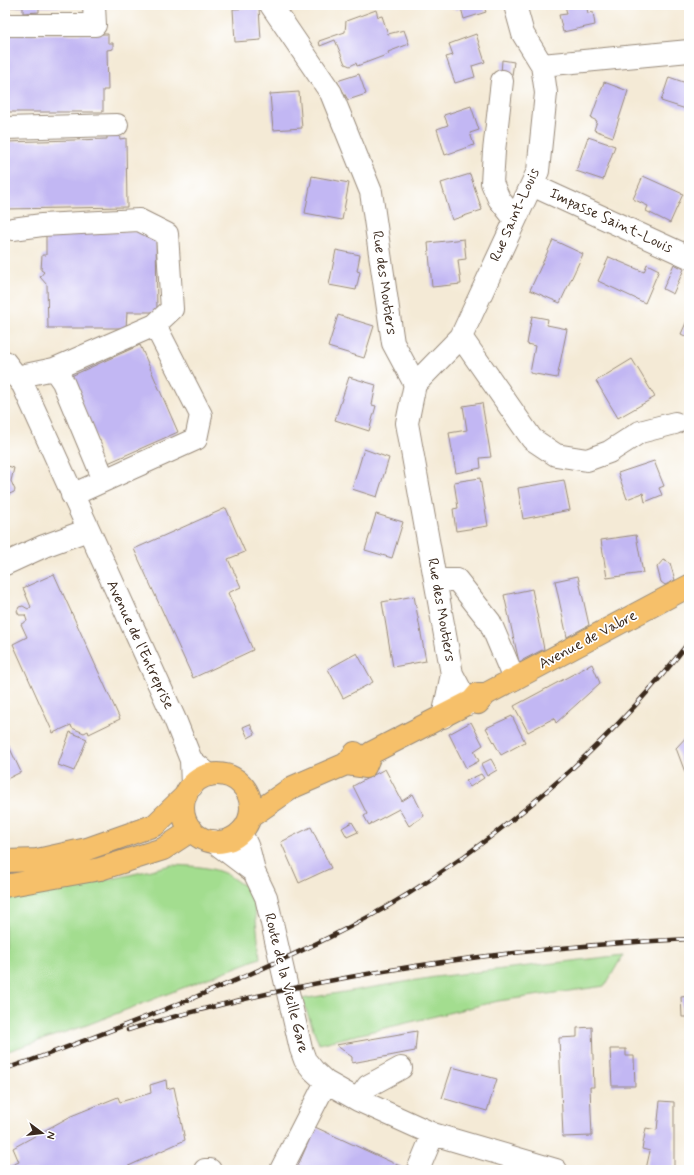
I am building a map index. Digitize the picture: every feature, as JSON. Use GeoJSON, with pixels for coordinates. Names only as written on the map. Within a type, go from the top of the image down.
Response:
{"type":"FeatureCollection","features":[{"type":"Feature","properties":{"kind":"main road","name":"Avenue de Vabre"},"geometry":{"type":"LineString","coordinates":[[245,825],[293,787],[346,764],[358,749],[371,753],[476,700],[689,586]]}},
{"type":"Feature","properties":{"kind":"main road"},"geometry":{"type":"LineString","coordinates":[[5,861],[37,860],[88,849],[155,825],[196,785],[228,775],[237,779],[244,786],[249,796],[251,806],[245,825],[232,838],[213,841],[198,836],[192,830],[184,814],[196,785]]}},
{"type":"Feature","properties":{"kind":"main road","name":"Avenue de Vabre"},"geometry":{"type":"LineString","coordinates":[[244,786],[293,787]]}},
{"type":"Feature","properties":{"kind":"main road"},"geometry":{"type":"LineString","coordinates":[[5,886],[100,869],[163,849],[192,830]]}},
{"type":"Feature","properties":{"kind":"street"},"geometry":{"type":"LineString","coordinates":[[5,25],[95,24],[94,5]]}},
{"type":"Feature","properties":{"kind":"street","name":"Rue des Moutiers"},"geometry":{"type":"LineString","coordinates":[[271,5],[331,93],[371,192],[393,343],[415,384],[407,423],[452,674],[443,717]]}},
{"type":"Feature","properties":{"kind":"street","name":"Rue Saint-Louis"},"geometry":{"type":"LineString","coordinates":[[415,384],[461,337],[514,218],[538,171],[546,93],[542,65],[523,34],[515,5]]}},
{"type":"Feature","properties":{"kind":"street"},"geometry":{"type":"LineString","coordinates":[[542,65],[689,50]]}},
{"type":"Feature","properties":{"kind":"street"},"geometry":{"type":"LineString","coordinates":[[502,81],[492,184],[499,199],[514,218]]}},
{"type":"Feature","properties":{"kind":"street"},"geometry":{"type":"LineString","coordinates":[[5,128],[117,125]]}},
{"type":"Feature","properties":{"kind":"street","name":"Impasse Saint-Louis"},"geometry":{"type":"LineString","coordinates":[[532,185],[689,257]]}},
{"type":"Feature","properties":{"kind":"street"},"geometry":{"type":"LineString","coordinates":[[11,370],[54,369],[155,326],[172,309],[167,234],[139,220],[42,225],[13,229]]}},
{"type":"Feature","properties":{"kind":"street"},"geometry":{"type":"LineString","coordinates":[[72,496],[196,439],[201,415],[155,326]]}},
{"type":"Feature","properties":{"kind":"street"},"geometry":{"type":"LineString","coordinates":[[461,337],[532,439],[556,455],[587,460],[609,452],[640,432],[675,423]]}},
{"type":"Feature","properties":{"kind":"street"},"geometry":{"type":"LineString","coordinates":[[54,369],[63,382],[104,480]]}},
{"type":"Feature","properties":{"kind":"street","name":"Avenue de l'Entreprise"},"geometry":{"type":"LineString","coordinates":[[11,370],[23,385],[192,760],[196,785]]}},
{"type":"Feature","properties":{"kind":"street"},"geometry":{"type":"LineString","coordinates":[[5,564],[44,546],[88,530]]}},
{"type":"Feature","properties":{"kind":"street"},"geometry":{"type":"LineString","coordinates":[[436,580],[457,580],[490,622],[514,679]]}},
{"type":"Feature","properties":{"kind":"street","name":"Rue des Moutiers"},"geometry":{"type":"LineString","coordinates":[[452,674],[476,700]]}},
{"type":"Feature","properties":{"kind":"street","name":"Route de la Vieille Gare"},"geometry":{"type":"LineString","coordinates":[[245,825],[246,841],[251,854],[254,872],[266,897],[301,1049],[306,1060],[314,1071],[326,1082],[358,1100],[433,1134],[556,1170]]}},
{"type":"Feature","properties":{"kind":"street","name":"Route de la Vieille Gare"},"geometry":{"type":"LineString","coordinates":[[213,841],[254,872]]}},
{"type":"Feature","properties":{"kind":"street"},"geometry":{"type":"LineString","coordinates":[[358,1100],[368,1086],[401,1068]]}},
{"type":"Feature","properties":{"kind":"street"},"geometry":{"type":"LineString","coordinates":[[281,1170],[326,1082]]}},
{"type":"Feature","properties":{"kind":"street"},"geometry":{"type":"LineString","coordinates":[[418,1170],[433,1134]]}},
{"type":"Feature","properties":{"kind":"street"},"geometry":{"type":"LineString","coordinates":[[205,1170],[210,1170]]}},
{"type":"Feature","properties":{"kind":"green space"},"geometry":{"type":"Polygon","coordinates":[[[171,865],[212,869],[227,875],[242,885],[249,887],[254,900],[260,958],[87,1025],[5,1052],[5,894],[47,890],[89,883],[171,865]]]}},
{"type":"Feature","properties":{"kind":"green space"},"geometry":{"type":"Polygon","coordinates":[[[623,955],[605,986],[498,1001],[319,1044],[302,999],[435,977],[623,955]]]}},
{"type":"Feature","properties":{"kind":"building"},"geometry":{"type":"Polygon","coordinates":[[[7,5],[87,5],[87,7],[39,7],[39,12],[23,13],[23,7],[7,7],[7,5]]]}},
{"type":"Feature","properties":{"kind":"building"},"geometry":{"type":"Polygon","coordinates":[[[454,5],[483,5],[486,12],[464,19],[461,8],[455,10],[454,5]]]}},
{"type":"Feature","properties":{"kind":"building"},"geometry":{"type":"Polygon","coordinates":[[[565,5],[586,5],[588,13],[593,12],[595,25],[563,32],[559,15],[567,14],[565,5]]]}},
{"type":"Feature","properties":{"kind":"building"},"geometry":{"type":"Polygon","coordinates":[[[259,8],[261,40],[235,42],[233,9],[259,8]]]}},
{"type":"Feature","properties":{"kind":"building"},"geometry":{"type":"Polygon","coordinates":[[[376,10],[378,17],[382,16],[388,34],[404,30],[409,44],[388,52],[389,54],[357,66],[356,63],[350,66],[345,64],[335,40],[320,46],[319,41],[345,32],[346,21],[376,10]]]}},
{"type":"Feature","properties":{"kind":"building"},"geometry":{"type":"Polygon","coordinates":[[[5,34],[108,34],[108,43],[113,43],[113,49],[107,50],[108,90],[103,90],[103,112],[5,112],[5,34]]]}},
{"type":"Feature","properties":{"kind":"building"},"geometry":{"type":"Polygon","coordinates":[[[476,34],[485,62],[472,66],[475,77],[455,83],[446,57],[453,55],[449,44],[476,34]]]}},
{"type":"Feature","properties":{"kind":"building"},"geometry":{"type":"Polygon","coordinates":[[[502,60],[514,62],[512,75],[501,74],[502,60]]]}},
{"type":"Feature","properties":{"kind":"building"},"geometry":{"type":"Polygon","coordinates":[[[359,74],[366,94],[348,100],[337,81],[359,74]]]}},
{"type":"Feature","properties":{"kind":"building"},"geometry":{"type":"Polygon","coordinates":[[[669,77],[689,84],[689,110],[661,101],[669,77]]]}},
{"type":"Feature","properties":{"kind":"building"},"geometry":{"type":"Polygon","coordinates":[[[604,82],[628,91],[613,137],[594,130],[597,121],[591,118],[604,82]]]}},
{"type":"Feature","properties":{"kind":"building"},"geometry":{"type":"Polygon","coordinates":[[[299,92],[302,128],[273,130],[270,94],[299,92]]]}},
{"type":"Feature","properties":{"kind":"building"},"geometry":{"type":"Polygon","coordinates":[[[471,106],[479,130],[470,133],[474,145],[445,155],[437,129],[448,125],[444,115],[471,106]]]}},
{"type":"Feature","properties":{"kind":"building"},"geometry":{"type":"Polygon","coordinates":[[[107,134],[119,134],[120,139],[126,138],[127,207],[5,209],[5,142],[107,139],[107,134]]]}},
{"type":"Feature","properties":{"kind":"building"},"geometry":{"type":"Polygon","coordinates":[[[588,137],[615,146],[603,180],[576,171],[588,137]]]}},
{"type":"Feature","properties":{"kind":"building"},"geometry":{"type":"Polygon","coordinates":[[[470,174],[482,210],[452,220],[441,183],[470,174]]]}},
{"type":"Feature","properties":{"kind":"building"},"geometry":{"type":"Polygon","coordinates":[[[312,176],[349,183],[342,220],[305,213],[312,176]]]}},
{"type":"Feature","properties":{"kind":"building"},"geometry":{"type":"Polygon","coordinates":[[[643,176],[683,194],[670,223],[646,211],[648,206],[633,199],[643,176]]]}},
{"type":"Feature","properties":{"kind":"building"},"geometry":{"type":"Polygon","coordinates":[[[156,231],[157,312],[127,312],[126,328],[48,328],[47,285],[40,277],[44,272],[41,270],[42,255],[46,255],[46,233],[156,231]]]}},
{"type":"Feature","properties":{"kind":"building"},"geometry":{"type":"Polygon","coordinates":[[[464,239],[466,259],[458,260],[461,284],[432,287],[428,243],[464,239]]]}},
{"type":"Feature","properties":{"kind":"building"},"geometry":{"type":"Polygon","coordinates":[[[553,240],[583,254],[560,303],[530,290],[553,240]]]}},
{"type":"Feature","properties":{"kind":"building"},"geometry":{"type":"Polygon","coordinates":[[[336,250],[360,255],[357,271],[360,272],[356,290],[329,285],[336,250]]]}},
{"type":"Feature","properties":{"kind":"building"},"geometry":{"type":"Polygon","coordinates":[[[609,257],[644,272],[647,264],[659,270],[645,303],[598,281],[609,257]]]}},
{"type":"Feature","properties":{"kind":"building"},"geometry":{"type":"Polygon","coordinates":[[[674,264],[684,269],[673,294],[663,289],[674,264]]]}},
{"type":"Feature","properties":{"kind":"building"},"geometry":{"type":"Polygon","coordinates":[[[338,315],[374,326],[364,358],[328,347],[338,315]]]}},
{"type":"Feature","properties":{"kind":"building"},"geometry":{"type":"Polygon","coordinates":[[[532,316],[548,319],[547,325],[567,329],[557,378],[530,373],[535,346],[527,344],[532,316]]]}},
{"type":"Feature","properties":{"kind":"building"},"geometry":{"type":"Polygon","coordinates":[[[689,316],[689,338],[681,334],[689,316]]]}},
{"type":"Feature","properties":{"kind":"building"},"geometry":{"type":"Polygon","coordinates":[[[140,345],[178,432],[108,463],[69,377],[140,345]]]}},
{"type":"Feature","properties":{"kind":"building"},"geometry":{"type":"Polygon","coordinates":[[[632,359],[655,397],[618,418],[596,381],[632,359]]]}},
{"type":"Feature","properties":{"kind":"building"},"geometry":{"type":"Polygon","coordinates":[[[349,377],[376,385],[372,405],[376,406],[369,431],[335,420],[349,377]]]}},
{"type":"Feature","properties":{"kind":"building"},"geometry":{"type":"Polygon","coordinates":[[[482,403],[491,457],[480,458],[481,468],[456,473],[449,433],[467,430],[463,406],[482,403]]]}},
{"type":"Feature","properties":{"kind":"building"},"geometry":{"type":"Polygon","coordinates":[[[364,449],[389,458],[377,497],[352,489],[364,449]]]}},
{"type":"Feature","properties":{"kind":"building"},"geometry":{"type":"Polygon","coordinates":[[[654,461],[664,486],[659,488],[662,495],[645,502],[643,493],[627,499],[618,473],[654,461]]]}},
{"type":"Feature","properties":{"kind":"building"},"geometry":{"type":"Polygon","coordinates":[[[5,465],[14,468],[11,481],[15,490],[14,492],[5,496],[5,465]]]}},
{"type":"Feature","properties":{"kind":"building"},"geometry":{"type":"Polygon","coordinates":[[[480,478],[488,526],[456,531],[453,509],[458,508],[454,482],[480,478]]]}},
{"type":"Feature","properties":{"kind":"building"},"geometry":{"type":"Polygon","coordinates":[[[564,480],[570,510],[523,519],[518,488],[564,480]]]}},
{"type":"Feature","properties":{"kind":"building"},"geometry":{"type":"Polygon","coordinates":[[[226,508],[245,552],[228,559],[241,587],[228,593],[253,650],[193,678],[134,549],[226,508]]]}},
{"type":"Feature","properties":{"kind":"building"},"geometry":{"type":"Polygon","coordinates":[[[376,514],[403,522],[392,558],[365,550],[376,514]]]}},
{"type":"Feature","properties":{"kind":"building"},"geometry":{"type":"Polygon","coordinates":[[[636,535],[643,573],[607,578],[601,540],[636,535]]]}},
{"type":"Feature","properties":{"kind":"building"},"geometry":{"type":"Polygon","coordinates":[[[663,560],[670,563],[675,580],[665,585],[661,582],[657,567],[663,560]]]}},
{"type":"Feature","properties":{"kind":"building"},"geometry":{"type":"Polygon","coordinates":[[[54,574],[120,719],[89,734],[88,731],[84,733],[72,728],[71,725],[53,733],[13,644],[27,637],[21,624],[27,621],[25,615],[19,615],[17,611],[19,607],[23,606],[28,609],[31,607],[23,588],[54,574]]]}},
{"type":"Feature","properties":{"kind":"building"},"geometry":{"type":"Polygon","coordinates":[[[578,576],[589,625],[567,637],[555,581],[578,576]]]}},
{"type":"Feature","properties":{"kind":"building"},"geometry":{"type":"Polygon","coordinates":[[[532,589],[544,649],[519,662],[504,595],[532,589]]]}},
{"type":"Feature","properties":{"kind":"building"},"geometry":{"type":"Polygon","coordinates":[[[414,596],[426,661],[393,667],[382,602],[414,596]]]}},
{"type":"Feature","properties":{"kind":"building"},"geometry":{"type":"Polygon","coordinates":[[[357,653],[373,682],[343,698],[328,669],[357,653]]]}},
{"type":"Feature","properties":{"kind":"building"},"geometry":{"type":"Polygon","coordinates":[[[592,664],[600,683],[556,723],[554,718],[528,732],[514,706],[592,664]]]}},
{"type":"Feature","properties":{"kind":"building"},"geometry":{"type":"Polygon","coordinates":[[[512,716],[525,742],[501,755],[486,728],[512,716]]]}},
{"type":"Feature","properties":{"kind":"building"},"geometry":{"type":"Polygon","coordinates":[[[471,722],[483,745],[474,751],[479,761],[466,768],[449,734],[471,722]]]}},
{"type":"Feature","properties":{"kind":"building"},"geometry":{"type":"Polygon","coordinates":[[[250,724],[255,734],[248,738],[243,727],[250,724]]]}},
{"type":"Feature","properties":{"kind":"building"},"geometry":{"type":"Polygon","coordinates":[[[70,732],[87,739],[74,771],[58,765],[70,732]]]}},
{"type":"Feature","properties":{"kind":"building"},"geometry":{"type":"Polygon","coordinates":[[[689,734],[689,783],[676,748],[689,734]]]}},
{"type":"Feature","properties":{"kind":"building"},"geometry":{"type":"Polygon","coordinates":[[[5,738],[21,772],[5,780],[5,738]]]}},
{"type":"Feature","properties":{"kind":"building"},"geometry":{"type":"Polygon","coordinates":[[[491,759],[497,770],[487,776],[481,764],[491,759]]]}},
{"type":"Feature","properties":{"kind":"building"},"geometry":{"type":"Polygon","coordinates":[[[385,769],[402,801],[413,794],[424,816],[409,826],[399,809],[369,825],[364,816],[367,814],[353,786],[385,769]]]}},
{"type":"Feature","properties":{"kind":"building"},"geometry":{"type":"Polygon","coordinates":[[[481,774],[484,778],[470,787],[466,781],[481,774]]]}},
{"type":"Feature","properties":{"kind":"building"},"geometry":{"type":"Polygon","coordinates":[[[352,822],[358,832],[347,837],[342,828],[352,822]]]}},
{"type":"Feature","properties":{"kind":"building"},"geometry":{"type":"Polygon","coordinates":[[[311,827],[331,868],[299,883],[281,842],[311,827]]]}},
{"type":"Feature","properties":{"kind":"building"},"geometry":{"type":"Polygon","coordinates":[[[689,996],[689,1017],[682,1017],[681,997],[689,996]]]}},
{"type":"Feature","properties":{"kind":"building"},"geometry":{"type":"Polygon","coordinates":[[[592,1027],[594,1087],[590,1087],[592,1136],[563,1137],[559,1038],[577,1037],[577,1028],[592,1027]]]}},
{"type":"Feature","properties":{"kind":"building"},"geometry":{"type":"Polygon","coordinates":[[[417,1031],[415,1051],[352,1063],[352,1057],[336,1045],[417,1031]]]}},
{"type":"Feature","properties":{"kind":"building"},"geometry":{"type":"Polygon","coordinates":[[[610,1049],[626,1049],[626,1056],[634,1056],[635,1086],[612,1086],[610,1049]]]}},
{"type":"Feature","properties":{"kind":"building"},"geometry":{"type":"Polygon","coordinates":[[[452,1067],[497,1079],[487,1111],[442,1098],[452,1067]]]}},
{"type":"Feature","properties":{"kind":"building"},"geometry":{"type":"Polygon","coordinates":[[[166,1080],[167,1089],[174,1087],[185,1140],[120,1170],[5,1170],[5,1168],[19,1162],[13,1148],[71,1116],[118,1097],[120,1102],[151,1093],[150,1085],[166,1080]]]}},
{"type":"Feature","properties":{"kind":"building"},"geometry":{"type":"Polygon","coordinates":[[[660,1101],[674,1102],[674,1170],[646,1169],[650,1151],[642,1149],[646,1128],[657,1130],[660,1101]]]}},
{"type":"Feature","properties":{"kind":"building"},"geometry":{"type":"Polygon","coordinates":[[[315,1127],[402,1167],[401,1170],[296,1170],[315,1127]]]}},
{"type":"Feature","properties":{"kind":"railway"},"geometry":{"type":"LineString","coordinates":[[21,1064],[136,1021],[250,974],[330,937],[408,894],[486,840],[559,780],[628,714],[689,642]]}},
{"type":"Feature","properties":{"kind":"railway"},"geometry":{"type":"LineString","coordinates":[[128,1030],[174,1016],[253,997],[307,985],[415,966],[470,958],[579,946],[689,939]]}},
{"type":"Feature","properties":{"kind":"railway"},"geometry":{"type":"LineString","coordinates":[[5,1069],[25,1062]]}}]}
